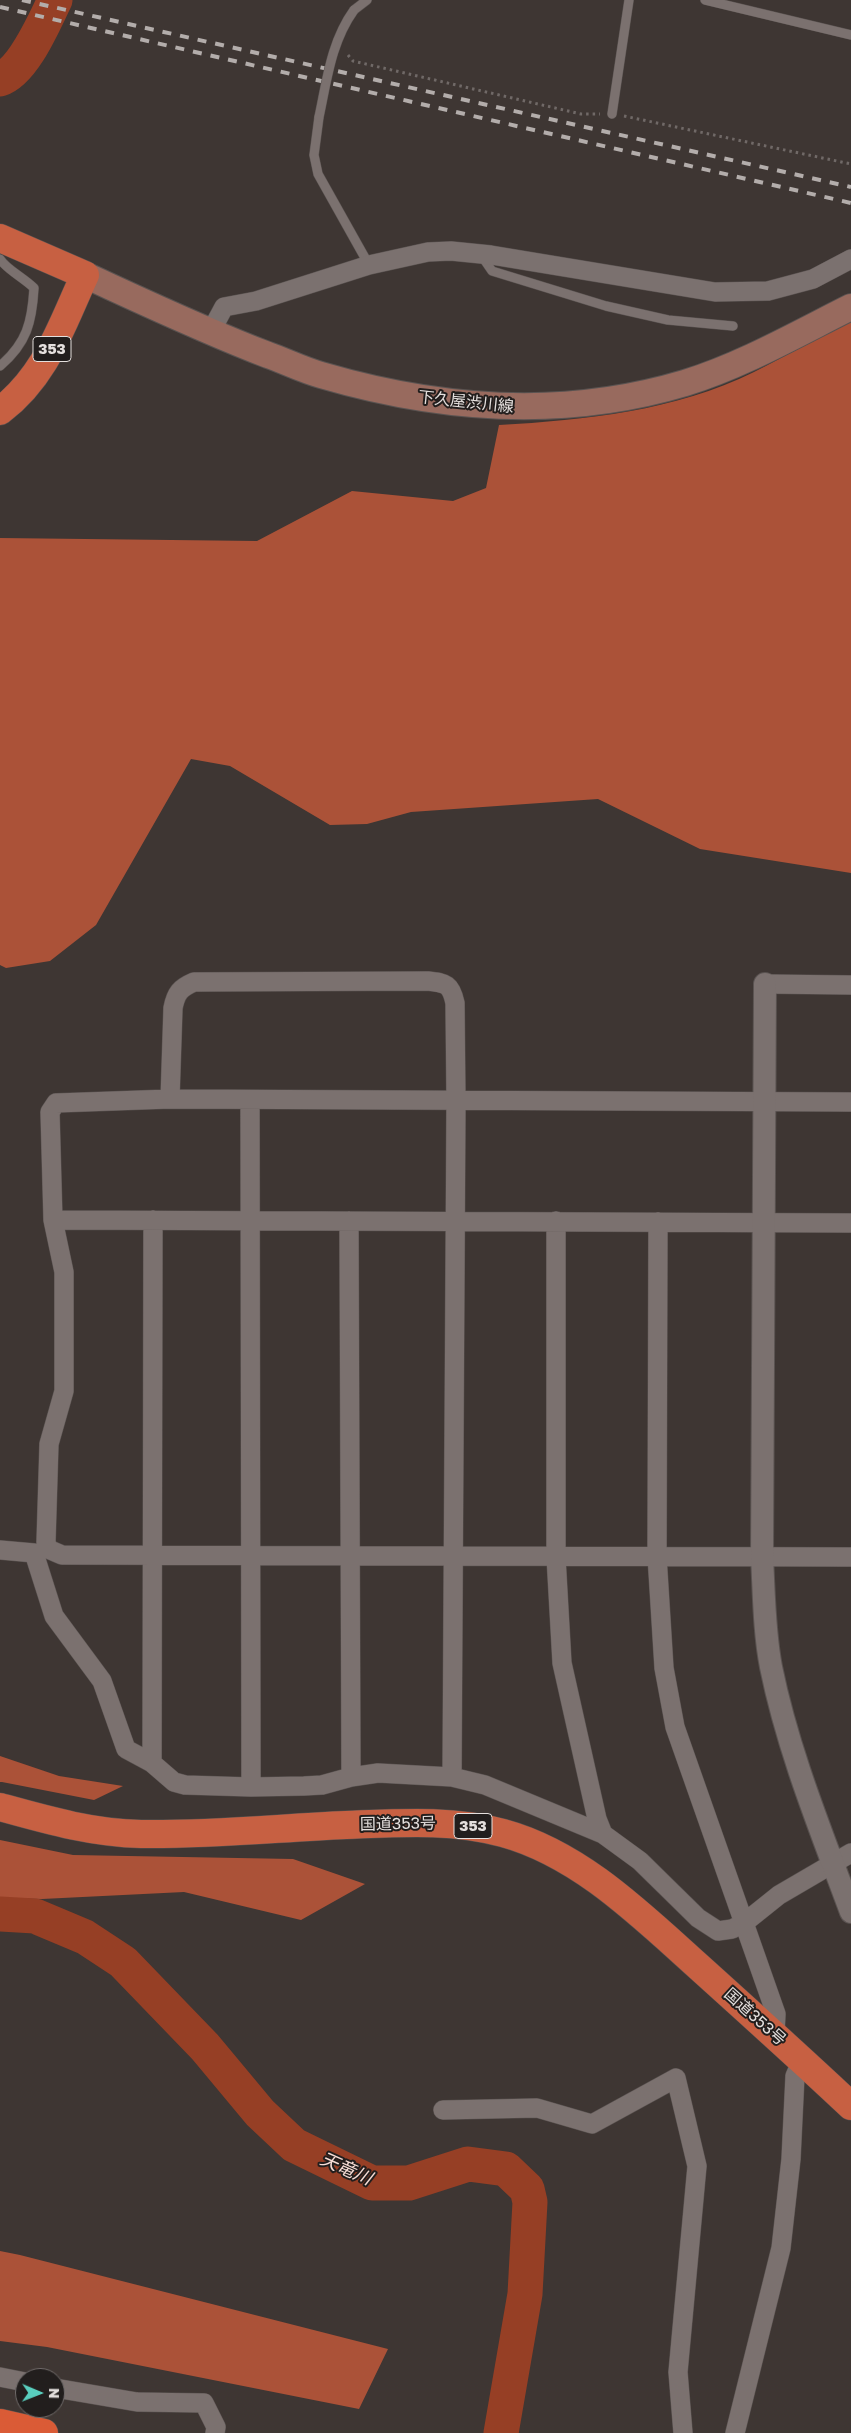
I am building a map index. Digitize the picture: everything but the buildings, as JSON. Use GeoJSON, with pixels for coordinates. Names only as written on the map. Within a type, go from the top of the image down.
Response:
{"type":"FeatureCollection","features":[{"type":"Feature","properties":{"kind":"highway"},"geometry":{"type":"LineString","coordinates":[[0,238],[85,275]]}},
{"type":"Feature","properties":{"kind":"highway","name":"353"},"geometry":{"type":"LineString","coordinates":[[0,411],[17,397],[37,375],[51,351],[85,275]]}},
{"type":"Feature","properties":{"kind":"highway","name":"国道353号"},"geometry":{"type":"LineString","coordinates":[[0,1807],[104,1832],[179,1833],[398,1823],[474,1826],[540,1846],[589,1874],[635,1910],[775,2034],[851,2106]]}},
{"type":"Feature","properties":{"kind":"highway"},"geometry":{"type":"LineString","coordinates":[[0,2423],[44,2433]]}},
{"type":"Feature","properties":{"kind":"main road","name":"下久屋渋川線"},"geometry":{"type":"LineString","coordinates":[[85,275],[210,332],[319,374],[372,389],[425,399],[526,408],[620,398],[684,383],[722,370],[851,307]]}},
{"type":"Feature","properties":{"kind":"street"},"geometry":{"type":"LineString","coordinates":[[210,332],[224,307],[256,301],[369,265],[428,252],[451,251],[480,254],[715,292],[768,290],[812,279],[851,259]]}},
{"type":"Feature","properties":{"kind":"street"},"geometry":{"type":"LineString","coordinates":[[170,1099],[175,996],[182,987],[194,982],[428,981],[443,983],[452,990],[456,1003],[452,1777]]}},
{"type":"Feature","properties":{"kind":"street"},"geometry":{"type":"LineString","coordinates":[[851,985],[765,984],[762,1557],[770,1665],[794,1757],[842,1858],[851,1912]]}},
{"type":"Feature","properties":{"kind":"street"},"geometry":{"type":"LineString","coordinates":[[851,1102],[170,1099],[62,1101],[52,1106],[50,1112],[53,1220],[64,1272],[64,1391],[49,1444],[46,1542],[48,1549],[62,1555],[851,1557]]}},
{"type":"Feature","properties":{"kind":"street"},"geometry":{"type":"LineString","coordinates":[[250,1100],[251,1787]]}},
{"type":"Feature","properties":{"kind":"street"},"geometry":{"type":"LineString","coordinates":[[53,1220],[851,1223]]}},
{"type":"Feature","properties":{"kind":"street"},"geometry":{"type":"LineString","coordinates":[[152,1763],[153,1220]]}},
{"type":"Feature","properties":{"kind":"street"},"geometry":{"type":"LineString","coordinates":[[349,1221],[352,1556],[351,1777]]}},
{"type":"Feature","properties":{"kind":"street"},"geometry":{"type":"LineString","coordinates":[[556,1221],[556,1557],[562,1664],[597,1819],[603,1834]]}},
{"type":"Feature","properties":{"kind":"street"},"geometry":{"type":"LineString","coordinates":[[658,1222],[657,1556],[664,1668],[675,1727],[776,2014],[775,2034]]}},
{"type":"Feature","properties":{"kind":"street"},"geometry":{"type":"LineString","coordinates":[[0,1550],[34,1553],[54,1616],[102,1681],[126,1749],[152,1763],[174,1782],[251,1787],[322,1784],[351,1777],[378,1774],[452,1777],[485,1785],[603,1834],[640,1861],[698,1918],[718,1931],[732,1929],[744,1923],[779,1895],[842,1858]]}},
{"type":"Feature","properties":{"kind":"street"},"geometry":{"type":"LineString","coordinates":[[735,2433],[781,2248],[792,2158],[796,2076],[802,2060]]}},
{"type":"Feature","properties":{"kind":"street"},"geometry":{"type":"LineString","coordinates":[[443,2110],[537,2108],[592,2124],[676,2078],[697,2166],[678,2372],[683,2433]]}},
{"type":"Feature","properties":{"kind":"street"},"geometry":{"type":"LineString","coordinates":[[0,2377],[15,2380]]}},
{"type":"Feature","properties":{"kind":"street"},"geometry":{"type":"LineString","coordinates":[[65,2390],[137,2402],[204,2403],[215,2430]]}},
{"type":"Feature","properties":{"kind":"lane"},"geometry":{"type":"LineString","coordinates":[[367,0],[354,10],[340,32],[335,45],[319,117],[314,155],[318,174],[369,265]]}},
{"type":"Feature","properties":{"kind":"lane"},"geometry":{"type":"LineString","coordinates":[[612,114],[629,0]]}},
{"type":"Feature","properties":{"kind":"lane"},"geometry":{"type":"LineString","coordinates":[[705,0],[851,35]]}},
{"type":"Feature","properties":{"kind":"lane"},"geometry":{"type":"LineString","coordinates":[[480,254],[492,271],[606,306],[668,320],[733,326]]}},
{"type":"Feature","properties":{"kind":"lane"},"geometry":{"type":"LineString","coordinates":[[0,259],[4,266],[22,276],[34,288],[32,316],[16,352],[0,366]]}},
{"type":"Feature","properties":{"kind":"path"},"geometry":{"type":"LineString","coordinates":[[347,54],[352,61],[572,112],[612,114],[851,164]]}},
{"type":"Feature","properties":{"kind":"shaded area"},"geometry":{"type":"Polygon","coordinates":[[[851,319],[851,873],[700,849],[598,799],[411,812],[367,824],[330,825],[230,766],[191,759],[96,925],[50,961],[6,968],[0,965],[0,538],[257,541],[352,491],[453,501],[486,488],[499,425],[597,416],[662,405],[693,396],[754,372],[851,319]]]}},
{"type":"Feature","properties":{"kind":"shaded area"},"geometry":{"type":"Polygon","coordinates":[[[0,1756],[59,1776],[123,1786],[94,1800],[0,1782],[0,1756]]]}},
{"type":"Feature","properties":{"kind":"shaded area"},"geometry":{"type":"Polygon","coordinates":[[[0,1840],[73,1855],[293,1859],[365,1884],[301,1920],[184,1892],[42,1899],[0,1898],[0,1840]]]}},
{"type":"Feature","properties":{"kind":"shaded area"},"geometry":{"type":"Polygon","coordinates":[[[0,2251],[388,2349],[359,2409],[47,2347],[0,2341],[0,2251]]]}},
{"type":"Feature","properties":{"kind":"waterway","name":"天竜川"},"geometry":{"type":"LineString","coordinates":[[0,79],[9,74],[25,56],[55,0]]}},
{"type":"Feature","properties":{"kind":"waterway","name":"天竜川"},"geometry":{"type":"LineString","coordinates":[[0,1914],[35,1916],[85,1937],[123,1962],[205,2047],[260,2113],[294,2145],[372,2183],[409,2183],[468,2164],[506,2169],[527,2189],[530,2202],[525,2294],[501,2433]]}},
{"type":"Feature","properties":{"kind":"railway"},"geometry":{"type":"LineString","coordinates":[[22,0],[851,187]]}},
{"type":"Feature","properties":{"kind":"railway"},"geometry":{"type":"LineString","coordinates":[[0,7],[851,203]]}}]}
